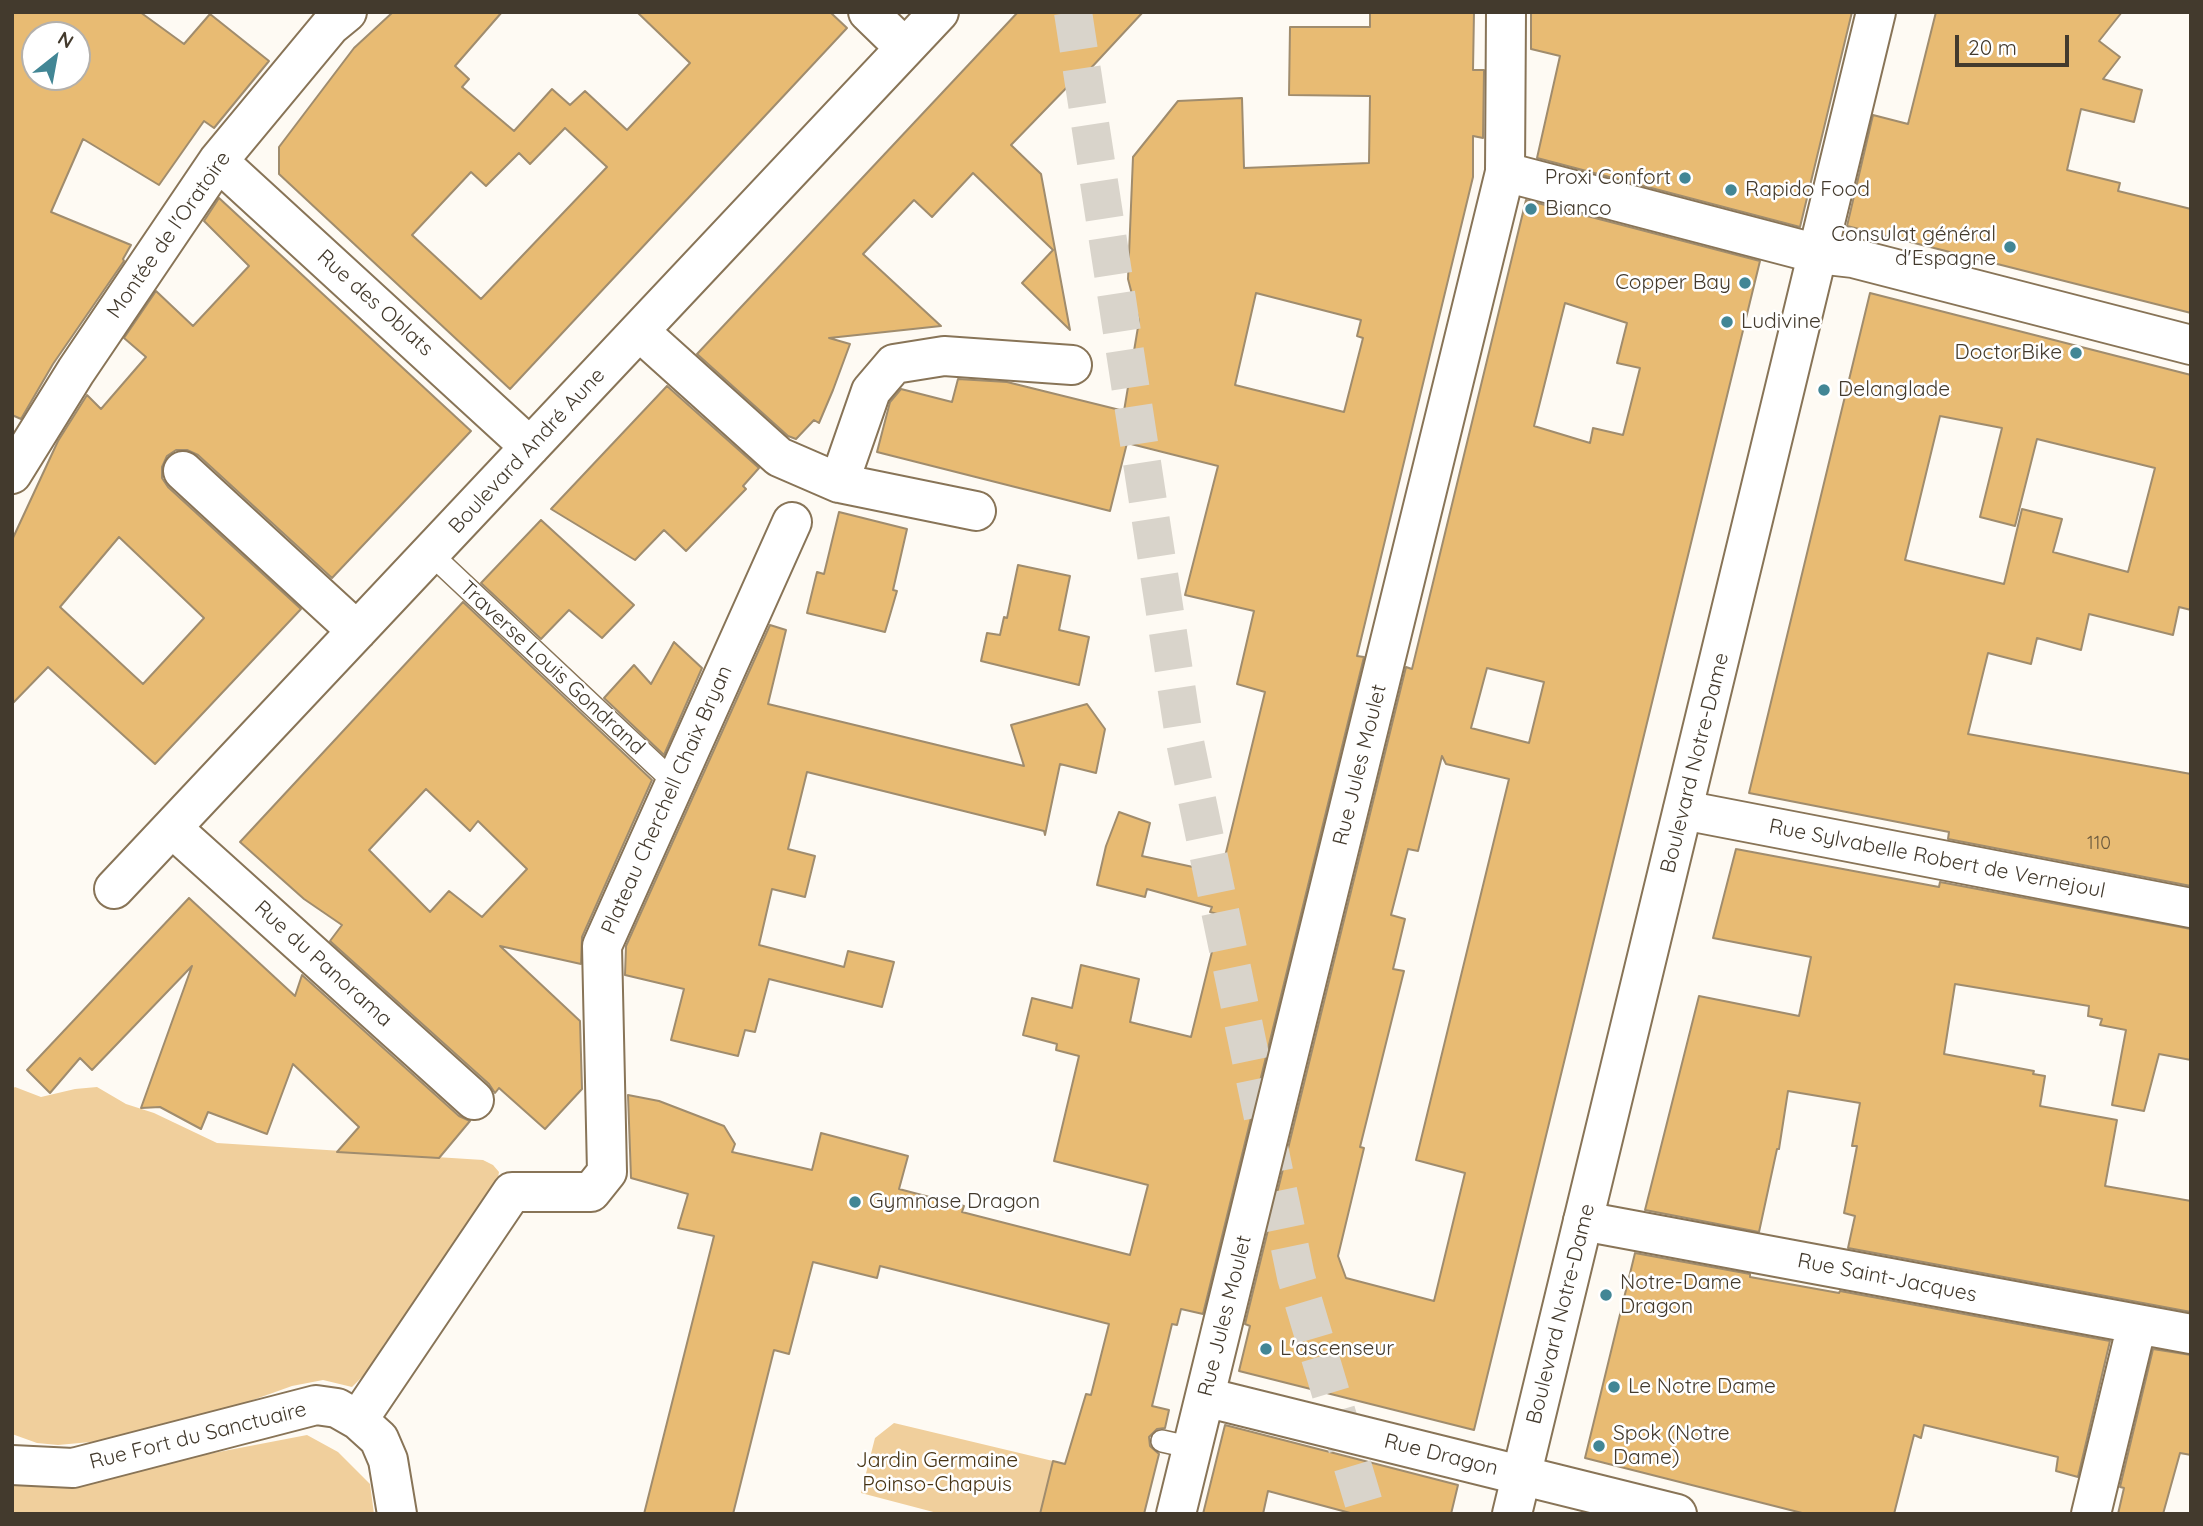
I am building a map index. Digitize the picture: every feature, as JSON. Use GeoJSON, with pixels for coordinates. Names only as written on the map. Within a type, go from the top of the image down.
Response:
{"type":"FeatureCollection","features":[{"type":"Feature","properties":{"kind":"street","name":"Montée de l'Oratoire"},"geometry":{"type":"LineString","coordinates":[[12,474],[76,370],[218,161],[330,26],[347,12]]}},
{"type":"Feature","properties":{"kind":"street"},"geometry":{"type":"LineString","coordinates":[[868,12],[905,48]]}},
{"type":"Feature","properties":{"kind":"street","name":"Boulevard André Aune"},"geometry":{"type":"LineString","coordinates":[[114,890],[939,12]]}},
{"type":"Feature","properties":{"kind":"street","name":"Rue Jules Moulet"},"geometry":{"type":"LineString","coordinates":[[1176,1514],[1177,1444],[1205,1397],[1505,172],[1506,12]]}},
{"type":"Feature","properties":{"kind":"street","name":"Boulevard Notre-Dame"},"geometry":{"type":"LineString","coordinates":[[1512,1514],[1876,12]]}},
{"type":"Feature","properties":{"kind":"street","name":"Rue des Oblats"},"geometry":{"type":"LineString","coordinates":[[218,161],[530,447]]}},
{"type":"Feature","properties":{"kind":"street"},"geometry":{"type":"LineString","coordinates":[[1505,172],[1818,254],[1853,258],[2191,345]]}},
{"type":"Feature","properties":{"kind":"street"},"geometry":{"type":"LineString","coordinates":[[639,331],[779,457],[839,483],[976,512]]}},
{"type":"Feature","properties":{"kind":"street"},"geometry":{"type":"LineString","coordinates":[[839,483],[871,391],[894,364],[944,356],[1073,365]]}},
{"type":"Feature","properties":{"kind":"street"},"geometry":{"type":"LineString","coordinates":[[183,471],[357,631]]}},
{"type":"Feature","properties":{"kind":"street","name":"Plateau Cherchell Chaix Bryan"},"geometry":{"type":"LineString","coordinates":[[358,1420],[512,1192],[592,1192],[607,1172],[602,946],[792,522]]}},
{"type":"Feature","properties":{"kind":"street","name":"Rue Sylvabelle Robert de Vernejoul"},"geometry":{"type":"LineString","coordinates":[[1683,810],[2191,908]]}},
{"type":"Feature","properties":{"kind":"street","name":"Rue du Panorama"},"geometry":{"type":"LineString","coordinates":[[172,828],[474,1100]]}},
{"type":"Feature","properties":{"kind":"street","name":"Rue Saint-Jacques"},"geometry":{"type":"LineString","coordinates":[[1583,1222],[2191,1334]]}},
{"type":"Feature","properties":{"kind":"street"},"geometry":{"type":"LineString","coordinates":[[2091,1514],[2137,1324]]}},
{"type":"Feature","properties":{"kind":"street","name":"Rue Dragon"},"geometry":{"type":"LineString","coordinates":[[1205,1397],[1677,1514]]}},
{"type":"Feature","properties":{"kind":"street","name":"Rue Fort du Sanctuaire"},"geometry":{"type":"LineString","coordinates":[[12,1465],[73,1468],[316,1405],[337,1408],[358,1420],[379,1439],[388,1460],[397,1514]]}},
{"type":"Feature","properties":{"kind":"lane","name":"Traverse Louis Gondrand"},"geometry":{"type":"LineString","coordinates":[[430,553],[675,783]]}},
{"type":"Feature","properties":{"kind":"green space"},"geometry":{"type":"Polygon","coordinates":[[[15,1087],[41,1097],[97,1087],[126,1104],[154,1113],[217,1143],[483,1160],[499,1172],[494,1200],[384,1344],[370,1369],[352,1387],[323,1380],[292,1386],[183,1425],[123,1439],[58,1445],[37,1443],[12,1434],[12,1089],[15,1087]]]}},
{"type":"Feature","properties":{"kind":"green space","name":"Jardin Germaine Poinso-Chapuis"},"geometry":{"type":"Polygon","coordinates":[[[894,1423],[1053,1461],[1040,1514],[941,1514],[861,1493],[875,1438],[894,1423]]]}},
{"type":"Feature","properties":{"kind":"green space"},"geometry":{"type":"Polygon","coordinates":[[[307,1435],[338,1452],[370,1484],[374,1514],[12,1514],[12,1475],[78,1479],[307,1435]]]}},
{"type":"Feature","properties":{"kind":"building"},"geometry":{"type":"Polygon","coordinates":[[[12,12],[140,12],[184,44],[210,14],[269,61],[214,128],[204,121],[159,185],[83,139],[51,212],[131,245],[124,261],[53,364],[21,419],[12,415],[12,12]]]}},
{"type":"Feature","properties":{"kind":"building"},"geometry":{"type":"Polygon","coordinates":[[[393,12],[502,12],[455,66],[469,79],[462,87],[514,131],[552,89],[570,105],[585,91],[627,130],[690,63],[637,12],[830,12],[847,28],[510,389],[279,174],[279,147],[354,48],[393,12]],[[565,128],[530,164],[519,153],[486,186],[471,172],[412,235],[481,299],[607,167],[565,128]]]}},
{"type":"Feature","properties":{"kind":"building"},"geometry":{"type":"Polygon","coordinates":[[[1018,12],[1143,12],[1077,83],[1074,80],[1011,145],[1041,174],[1070,330],[1022,283],[1053,250],[973,173],[932,217],[914,200],[863,254],[941,326],[829,338],[850,344],[833,390],[819,423],[814,420],[796,439],[788,436],[697,354],[1018,12]]]}},
{"type":"Feature","properties":{"kind":"building"},"geometry":{"type":"Polygon","coordinates":[[[1370,12],[1474,12],[1473,70],[1484,70],[1483,138],[1473,136],[1473,177],[1357,656],[1364,657],[1203,1314],[1181,1309],[1177,1325],[1172,1324],[1152,1406],[1169,1410],[1165,1428],[1157,1429],[1149,1437],[1150,1446],[1159,1454],[1144,1514],[1040,1514],[1053,1461],[1065,1464],[1086,1394],[1091,1395],[1109,1324],[880,1266],[877,1278],[813,1262],[789,1354],[774,1350],[733,1514],[644,1514],[714,1236],[678,1228],[688,1194],[631,1178],[628,1095],[659,1101],[724,1126],[735,1144],[732,1152],[812,1170],[821,1133],[908,1156],[899,1189],[964,1206],[962,1212],[1130,1255],[1148,1185],[1054,1161],[1079,1056],[1056,1050],[1057,1044],[1023,1035],[1032,998],[1072,1008],[1081,965],[1139,979],[1130,1022],[1191,1037],[1221,915],[1210,912],[1212,907],[1147,889],[1145,897],[1097,885],[1106,846],[1119,812],[1150,823],[1142,856],[1221,873],[1265,692],[1237,684],[1254,611],[1185,595],[1218,466],[1127,443],[1110,511],[877,452],[890,402],[901,389],[952,402],[958,379],[1007,382],[1124,411],[1139,321],[1128,279],[1133,157],[1178,101],[1242,98],[1244,168],[1369,163],[1370,96],[1289,95],[1290,27],[1370,27],[1370,12]],[[1256,293],[1235,385],[1344,412],[1363,338],[1357,336],[1361,320],[1256,293]]]}},
{"type":"Feature","properties":{"kind":"building"},"geometry":{"type":"Polygon","coordinates":[[[1531,12],[1852,12],[1800,227],[1537,158],[1560,56],[1531,49],[1531,12]]]}},
{"type":"Feature","properties":{"kind":"building"},"geometry":{"type":"Polygon","coordinates":[[[1936,12],[2122,12],[2099,41],[2120,57],[2103,79],[2142,90],[2134,122],[2081,109],[2067,170],[2120,183],[2118,191],[2191,209],[2191,313],[1847,226],[1873,115],[1908,124],[1936,12]]]}},
{"type":"Feature","properties":{"kind":"building"},"geometry":{"type":"Polygon","coordinates":[[[219,198],[471,431],[332,578],[198,455],[187,450],[176,450],[167,456],[162,467],[162,478],[168,487],[301,609],[155,764],[48,667],[12,704],[12,540],[58,441],[87,395],[101,409],[146,357],[124,338],[156,291],[193,326],[249,266],[204,221],[219,198]],[[119,537],[60,607],[143,684],[204,618],[119,537]]]}},
{"type":"Feature","properties":{"kind":"building"},"geometry":{"type":"Polygon","coordinates":[[[1526,200],[1760,261],[1474,1430],[1239,1371],[1250,1326],[1245,1324],[1406,667],[1412,669],[1526,200]],[[1565,303],[1534,426],[1590,443],[1593,428],[1623,435],[1640,368],[1617,363],[1627,323],[1565,303]],[[1487,668],[1471,728],[1529,743],[1544,682],[1487,668]],[[1442,756],[1418,851],[1408,849],[1391,915],[1405,919],[1393,969],[1404,971],[1360,1147],[1364,1148],[1338,1256],[1346,1278],[1434,1301],[1465,1173],[1416,1160],[1509,779],[1446,764],[1442,756]]]}},
{"type":"Feature","properties":{"kind":"building"},"geometry":{"type":"Polygon","coordinates":[[[1870,293],[2191,375],[2191,610],[2179,607],[2173,635],[2089,614],[2081,650],[2037,638],[2031,664],[1988,653],[1968,734],[2191,774],[2191,886],[1948,839],[1949,832],[1749,793],[1870,293]],[[1940,416],[1905,560],[2004,584],[2022,509],[2062,519],[2053,552],[2128,572],[2155,468],[2037,439],[2015,526],[1980,517],[2002,428],[1940,416]]]}},
{"type":"Feature","properties":{"kind":"building"},"geometry":{"type":"Polygon","coordinates":[[[667,386],[759,468],[743,486],[746,489],[686,551],[664,530],[635,560],[551,509],[667,386]]]}},
{"type":"Feature","properties":{"kind":"building"},"geometry":{"type":"Polygon","coordinates":[[[839,512],[907,529],[893,590],[897,591],[885,632],[807,613],[817,572],[824,574],[839,512]]]}},
{"type":"Feature","properties":{"kind":"building"},"geometry":{"type":"Polygon","coordinates":[[[541,520],[634,605],[602,638],[569,610],[541,639],[481,583],[541,520]]]}},
{"type":"Feature","properties":{"kind":"building"},"geometry":{"type":"Polygon","coordinates":[[[1018,565],[1070,576],[1059,630],[1089,637],[1079,685],[981,661],[987,633],[1000,635],[1004,617],[1007,618],[1018,565]]]}},
{"type":"Feature","properties":{"kind":"building"},"geometry":{"type":"Polygon","coordinates":[[[463,602],[652,780],[582,937],[581,964],[500,946],[580,1021],[582,1089],[545,1129],[499,1088],[495,1093],[489,1084],[330,941],[342,925],[304,899],[240,842],[463,602]],[[426,789],[369,850],[430,912],[449,891],[482,917],[527,869],[478,821],[470,831],[426,789]]]}},
{"type":"Feature","properties":{"kind":"building"},"geometry":{"type":"Polygon","coordinates":[[[770,625],[786,630],[768,704],[1024,766],[1011,725],[1087,704],[1105,729],[1096,773],[1060,764],[1045,835],[1044,831],[807,772],[788,849],[815,856],[805,897],[772,889],[759,945],[844,967],[848,951],[894,962],[882,1007],[769,979],[755,1032],[745,1030],[738,1056],[671,1040],[684,989],[625,975],[626,946],[770,625]]]}},
{"type":"Feature","properties":{"kind":"building"},"geometry":{"type":"Polygon","coordinates":[[[674,642],[702,668],[664,755],[604,698],[634,665],[651,684],[674,642]]]}},
{"type":"Feature","properties":{"kind":"building"},"geometry":{"type":"Polygon","coordinates":[[[1736,849],[1939,887],[1940,882],[2191,929],[2191,1060],[2159,1054],[2144,1111],[2112,1105],[2126,1030],[2100,1025],[2102,1019],[2088,1016],[2089,1006],[1955,984],[1944,1054],[2034,1071],[2033,1074],[2045,1076],[2040,1106],[2117,1120],[2105,1186],[2191,1201],[2191,1312],[1848,1248],[1855,1216],[1844,1213],[1857,1146],[1852,1146],[1860,1103],[1788,1091],[1779,1149],[1759,1232],[1645,1210],[1699,996],[1799,1016],[1811,957],[1713,938],[1736,849]]]}},
{"type":"Feature","properties":{"kind":"building"},"geometry":{"type":"Polygon","coordinates":[[[189,898],[295,996],[302,975],[459,1116],[470,1121],[439,1158],[337,1152],[359,1127],[293,1064],[267,1134],[208,1112],[201,1129],[160,1107],[141,1108],[192,966],[92,1070],[80,1058],[50,1093],[27,1070],[189,898]]]}},
{"type":"Feature","properties":{"kind":"building"},"geometry":{"type":"Polygon","coordinates":[[[1635,1253],[1750,1274],[1750,1277],[2110,1341],[2078,1477],[2056,1471],[2058,1457],[1924,1425],[1921,1438],[1914,1435],[1894,1514],[1806,1514],[1585,1458],[1635,1253]]]}},
{"type":"Feature","properties":{"kind":"building"},"geometry":{"type":"Polygon","coordinates":[[[2153,1349],[2191,1355],[2191,1455],[2180,1453],[2163,1514],[2118,1514],[2124,1488],[2120,1487],[2153,1349]]]}},
{"type":"Feature","properties":{"kind":"building"},"geometry":{"type":"Polygon","coordinates":[[[1225,1425],[1458,1485],[1451,1514],[1354,1514],[1268,1491],[1263,1514],[1203,1514],[1225,1425]]]}},
{"type":"Feature","properties":{"kind":"tunnel"},"geometry":{"type":"LineString","coordinates":[[1073,12],[1184,737],[1296,1277],[1367,1514]]}},
{"type":"Feature","properties":{"kind":"place","name":"Proxi Confort"},"geometry":{"type":"Point","coordinates":[1685,178]}},
{"type":"Feature","properties":{"kind":"place","name":"Rapido Food"},"geometry":{"type":"Point","coordinates":[1731,190]}},
{"type":"Feature","properties":{"kind":"place","name":"Bianco"},"geometry":{"type":"Point","coordinates":[1531,209]}},
{"type":"Feature","properties":{"kind":"place","name":"Consulat général d'Espagne"},"geometry":{"type":"Point","coordinates":[2010,247]}},
{"type":"Feature","properties":{"kind":"place","name":"Copper Bay"},"geometry":{"type":"Point","coordinates":[1745,283]}},
{"type":"Feature","properties":{"kind":"place","name":"Ludivine"},"geometry":{"type":"Point","coordinates":[1727,322]}},
{"type":"Feature","properties":{"kind":"place","name":"DoctorBike"},"geometry":{"type":"Point","coordinates":[2076,353]}},
{"type":"Feature","properties":{"kind":"place","name":"Delanglade"},"geometry":{"type":"Point","coordinates":[1824,390]}},
{"type":"Feature","properties":{"kind":"place","name":"Gymnase Dragon"},"geometry":{"type":"Point","coordinates":[855,1202]}},
{"type":"Feature","properties":{"kind":"place","name":"Notre-Dame Dragon"},"geometry":{"type":"Point","coordinates":[1606,1295]}},
{"type":"Feature","properties":{"kind":"place","name":"L'ascenseur"},"geometry":{"type":"Point","coordinates":[1266,1349]}},
{"type":"Feature","properties":{"kind":"place","name":"Le Notre Dame"},"geometry":{"type":"Point","coordinates":[1614,1387]}},
{"type":"Feature","properties":{"kind":"place","name":"Spok (Notre Dame)"},"geometry":{"type":"Point","coordinates":[1599,1446]}}]}
